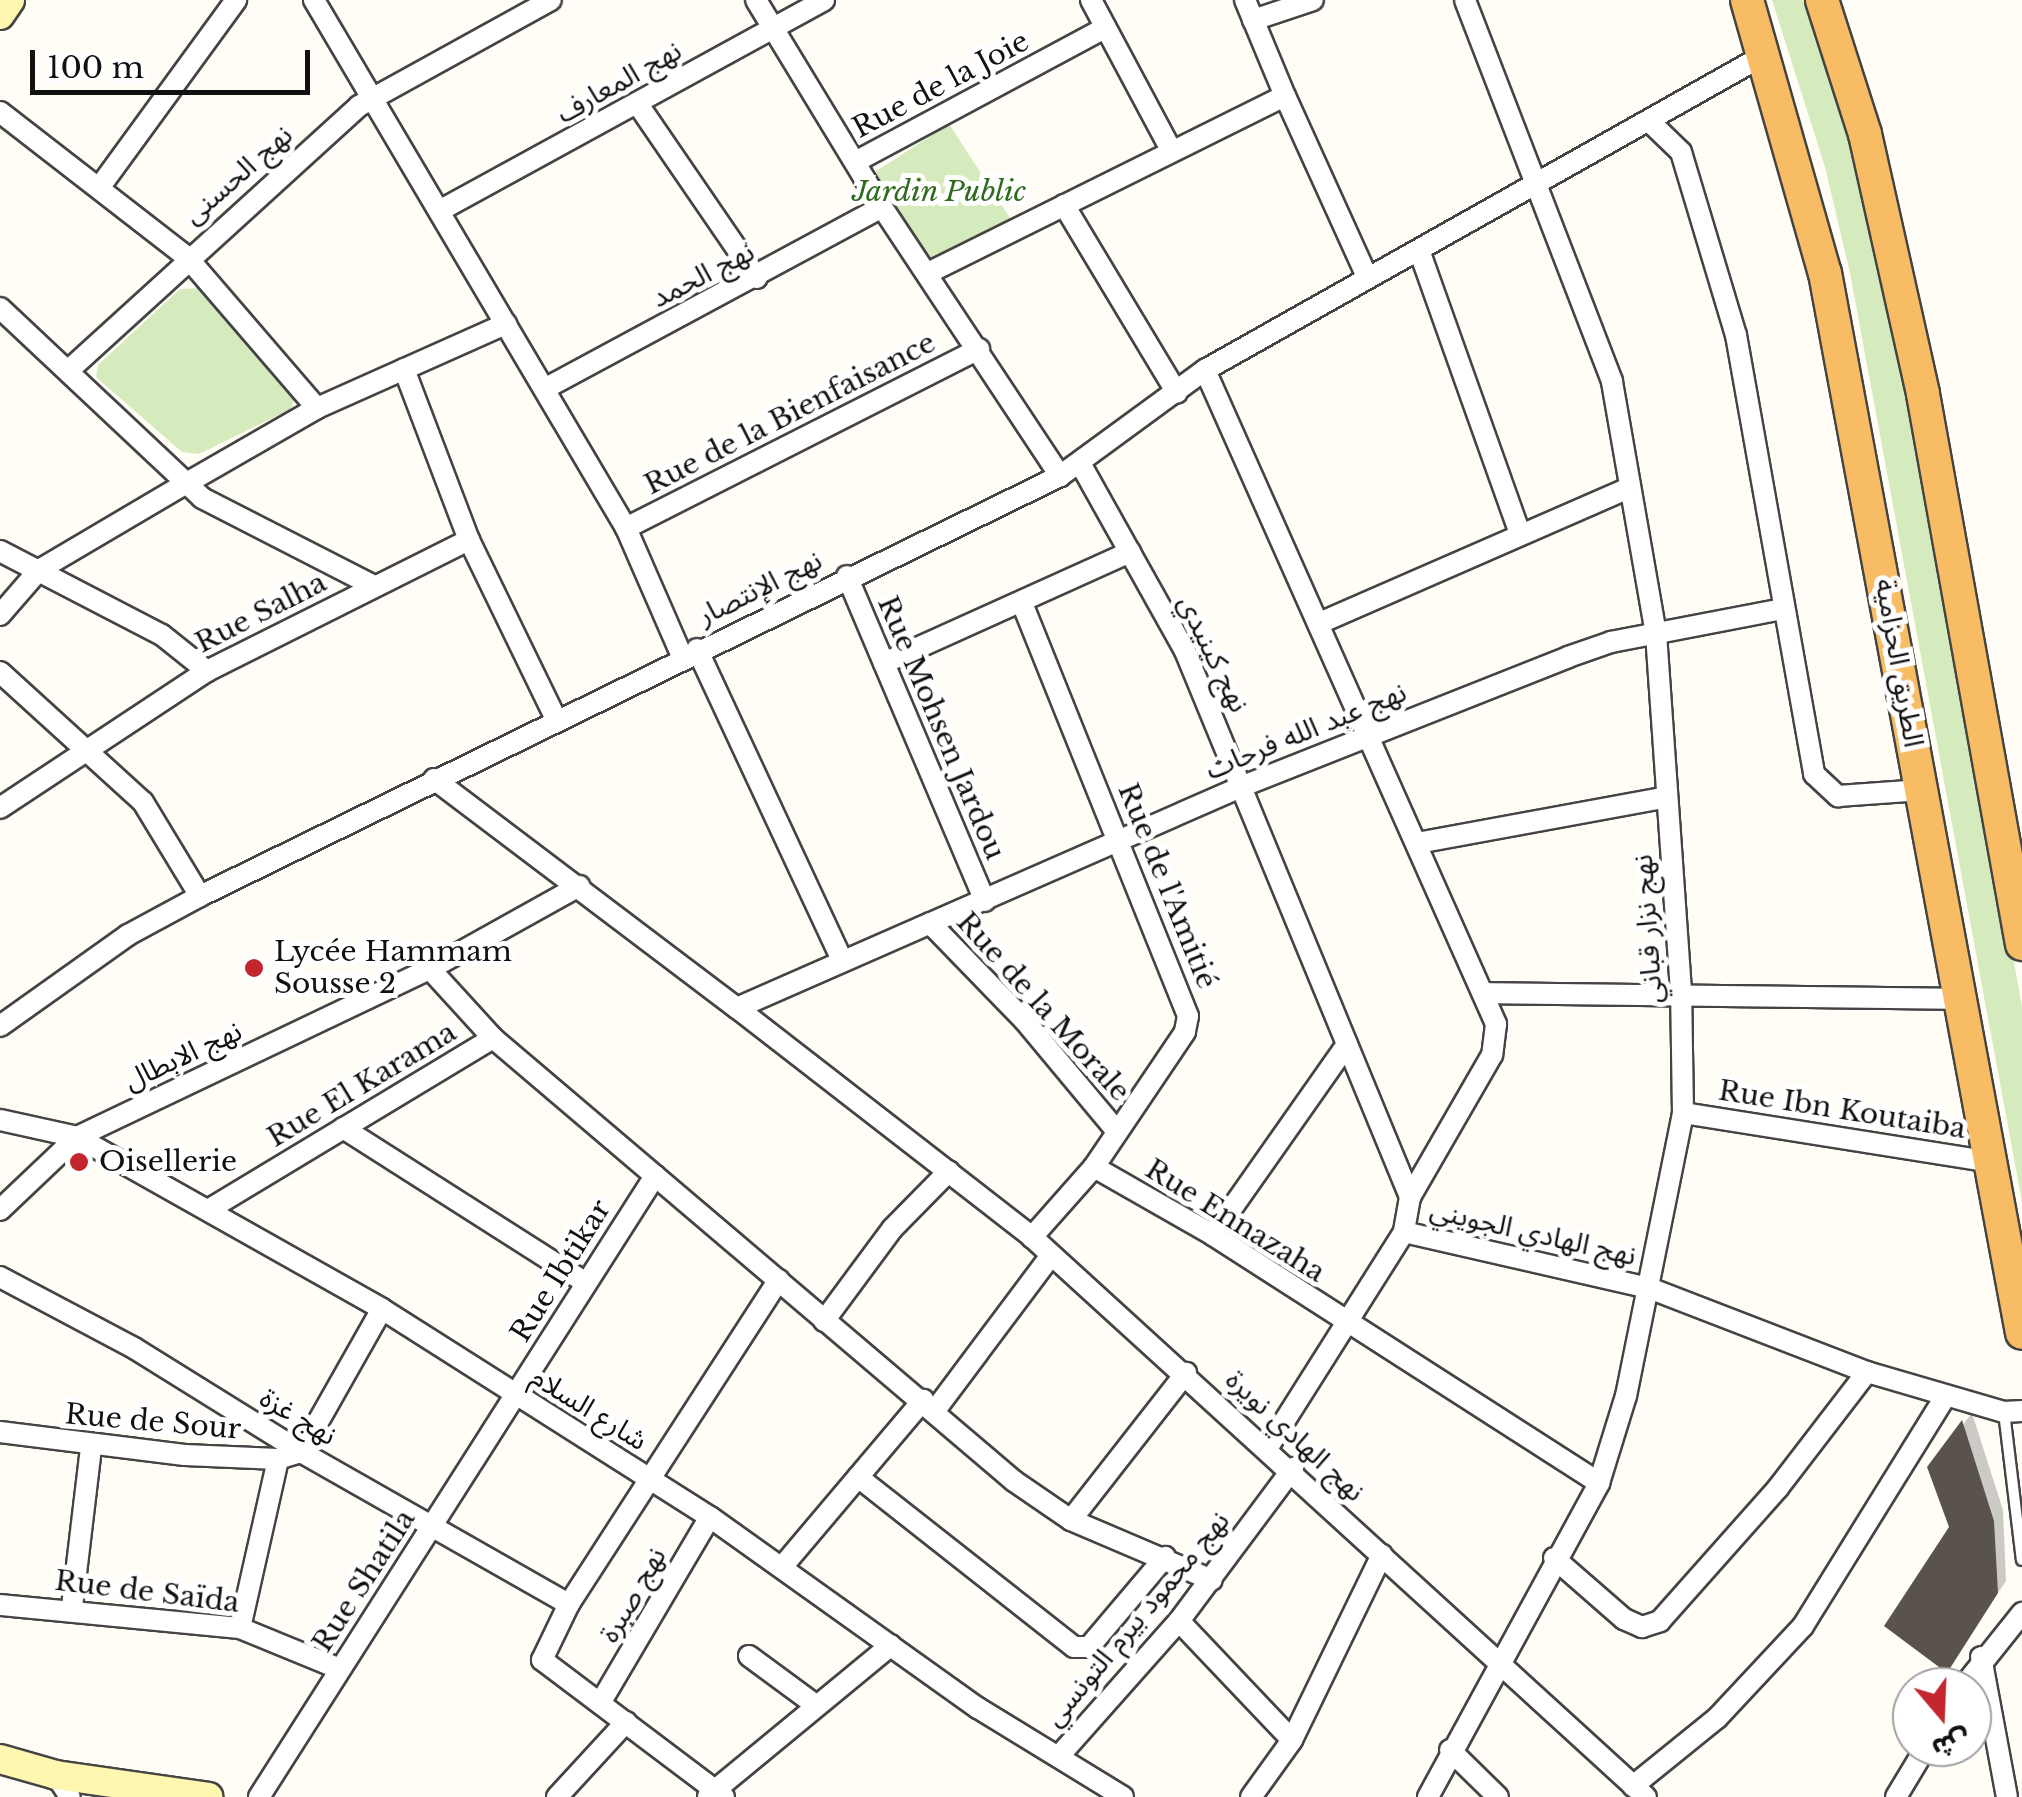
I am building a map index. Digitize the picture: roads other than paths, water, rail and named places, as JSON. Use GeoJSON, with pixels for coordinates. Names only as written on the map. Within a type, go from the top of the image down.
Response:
{"type":"FeatureCollection","features":[{"type":"Feature","properties":{"kind":"highway","name":"الطريق الحزامية"},"geometry":{"type":"LineString","coordinates":[[1747,0],[1766,54],[1824,273],[2022,1333]]}},
{"type":"Feature","properties":{"kind":"highway"},"geometry":{"type":"LineString","coordinates":[[1822,0],[1866,134],[1922,394],[2022,944]]}},
{"type":"Feature","properties":{"kind":"main road"},"geometry":{"type":"LineString","coordinates":[[0,15],[10,0]]}},
{"type":"Feature","properties":{"kind":"main road"},"geometry":{"type":"LineString","coordinates":[[0,1758],[58,1782]]}},
{"type":"Feature","properties":{"kind":"main road"},"geometry":{"type":"LineString","coordinates":[[0,1772],[146,1793],[208,1797]]}},
{"type":"Feature","properties":{"kind":"street"},"geometry":{"type":"LineString","coordinates":[[99,188],[236,0]]}},
{"type":"Feature","properties":{"kind":"street"},"geometry":{"type":"LineString","coordinates":[[314,0],[626,528],[842,960]]}},
{"type":"Feature","properties":{"kind":"street","name":"نهج الحسنى"},"geometry":{"type":"LineString","coordinates":[[68,370],[187,257],[373,98],[551,0]]}},
{"type":"Feature","properties":{"kind":"street"},"geometry":{"type":"LineString","coordinates":[[756,0],[882,208],[1060,476]]}},
{"type":"Feature","properties":{"kind":"street","name":"نهج المعارف"},"geometry":{"type":"LineString","coordinates":[[440,212],[824,0]]}},
{"type":"Feature","properties":{"kind":"street"},"geometry":{"type":"LineString","coordinates":[[1091,0],[1172,150]]}},
{"type":"Feature","properties":{"kind":"street"},"geometry":{"type":"LineString","coordinates":[[1312,0],[1249,10],[1367,277]]}},
{"type":"Feature","properties":{"kind":"street","name":"نهج نزار قباني"},"geometry":{"type":"LineString","coordinates":[[1428,1797],[1554,1558],[1599,1483],[1650,1288],[1683,1113],[1681,991],[1656,634],[1626,489],[1612,380],[1465,0]]}},
{"type":"Feature","properties":{"kind":"street","name":"Rue de la Joie"},"geometry":{"type":"LineString","coordinates":[[855,162],[1105,28]]}},
{"type":"Feature","properties":{"kind":"street","name":"نهج الإنتصار"},"geometry":{"type":"LineString","coordinates":[[0,1026],[128,936],[200,896],[555,717],[1060,476],[1206,370],[1766,54]]}},
{"type":"Feature","properties":{"kind":"street"},"geometry":{"type":"LineString","coordinates":[[928,274],[1284,96]]}},
{"type":"Feature","properties":{"kind":"street"},"geometry":{"type":"LineString","coordinates":[[638,103],[757,278]]}},
{"type":"Feature","properties":{"kind":"street"},"geometry":{"type":"LineString","coordinates":[[0,112],[187,257],[317,408]]}},
{"type":"Feature","properties":{"kind":"street"},"geometry":{"type":"LineString","coordinates":[[1650,122],[1681,152],[1736,336],[1814,774],[1823,789],[1838,796],[1922,790]]}},
{"type":"Feature","properties":{"kind":"street"},"geometry":{"type":"LineString","coordinates":[[1064,205],[1177,393]]}},
{"type":"Feature","properties":{"kind":"street","name":"نهج الحمد"},"geometry":{"type":"LineString","coordinates":[[546,388],[882,208]]}},
{"type":"Feature","properties":{"kind":"street"},"geometry":{"type":"LineString","coordinates":[[1419,250],[1520,533]]}},
{"type":"Feature","properties":{"kind":"street"},"geometry":{"type":"LineString","coordinates":[[0,308],[185,484],[223,512],[374,586]]}},
{"type":"Feature","properties":{"kind":"street"},"geometry":{"type":"LineString","coordinates":[[0,616],[39,570],[185,484],[317,408],[506,324]]}},
{"type":"Feature","properties":{"kind":"street","name":"Rue de la Bienfaisance"},"geometry":{"type":"LineString","coordinates":[[626,528],[979,349]]}},
{"type":"Feature","properties":{"kind":"street"},"geometry":{"type":"LineString","coordinates":[[404,368],[469,540],[555,717]]}},
{"type":"Feature","properties":{"kind":"street"},"geometry":{"type":"LineString","coordinates":[[1206,370],[1372,733],[1496,1024],[1492,1055],[1410,1196],[1404,1232],[1268,1448]]}},
{"type":"Feature","properties":{"kind":"street","name":"نهج كينيدي"},"geometry":{"type":"LineString","coordinates":[[1080,463],[1186,651],[1410,1196]]}},
{"type":"Feature","properties":{"kind":"street"},"geometry":{"type":"LineString","coordinates":[[1322,622],[1626,489]]}},
{"type":"Feature","properties":{"kind":"street","name":"Rue Salha"},"geometry":{"type":"LineString","coordinates":[[0,808],[207,670],[469,540]]}},
{"type":"Feature","properties":{"kind":"street"},"geometry":{"type":"LineString","coordinates":[[0,551],[162,635],[207,670]]}},
{"type":"Feature","properties":{"kind":"street"},"geometry":{"type":"LineString","coordinates":[[884,662],[1022,604],[1130,552]]}},
{"type":"Feature","properties":{"kind":"street","name":"Rue Mohsen Jardou"},"geometry":{"type":"LineString","coordinates":[[847,576],[985,901]]}},
{"type":"Feature","properties":{"kind":"street","name":"Rue de l'Amitié"},"geometry":{"type":"LineString","coordinates":[[1022,604],[1188,1016],[1185,1032],[1115,1129],[1094,1166],[1032,1237]]}},
{"type":"Feature","properties":{"kind":"street","name":"نهج عبد الله فرحات"},"geometry":{"type":"LineString","coordinates":[[737,1008],[1243,786],[1582,652],[1782,609]]}},
{"type":"Feature","properties":{"kind":"street"},"geometry":{"type":"LineString","coordinates":[[0,672],[143,802],[200,896]]}},
{"type":"Feature","properties":{"kind":"street"},"geometry":{"type":"LineString","coordinates":[[434,779],[948,1170],[1032,1237],[1049,1258],[929,1404],[858,1478],[782,1567]]}},
{"type":"Feature","properties":{"kind":"street"},"geometry":{"type":"LineString","coordinates":[[1417,843],[1666,797]]}},
{"type":"Feature","properties":{"kind":"street","name":"نهج الابطال"},"geometry":{"type":"LineString","coordinates":[[0,1210],[77,1137],[430,969],[579,886]]}},
{"type":"Feature","properties":{"kind":"street","name":"Rue de la Morale"},"geometry":{"type":"LineString","coordinates":[[930,923],[1026,1022],[1115,1129]]}},
{"type":"Feature","properties":{"kind":"street"},"geometry":{"type":"LineString","coordinates":[[430,969],[493,1038],[824,1321],[929,1404],[1014,1481],[1071,1520],[1212,1580]]}},
{"type":"Feature","properties":{"kind":"street"},"geometry":{"type":"LineString","coordinates":[[1484,993],[1681,991],[1961,999]]}},
{"type":"Feature","properties":{"kind":"street","name":"Rue El Karama"},"geometry":{"type":"LineString","coordinates":[[208,1210],[493,1038]]}},
{"type":"Feature","properties":{"kind":"street"},"geometry":{"type":"LineString","coordinates":[[1213,1235],[1347,1044]]}},
{"type":"Feature","properties":{"kind":"street","name":"Rue Ibn Koutaiba"},"geometry":{"type":"LineString","coordinates":[[1683,1113],[1992,1162]]}},
{"type":"Feature","properties":{"kind":"street","name":"شارع السلام"},"geometry":{"type":"LineString","coordinates":[[0,1120],[77,1137],[382,1310],[710,1517],[891,1645],[1122,1797]]}},
{"type":"Feature","properties":{"kind":"street"},"geometry":{"type":"LineString","coordinates":[[343,1128],[584,1282]]}},
{"type":"Feature","properties":{"kind":"street","name":"Rue Ennazaha"},"geometry":{"type":"LineString","coordinates":[[1094,1166],[1213,1235],[1599,1483]]}},
{"type":"Feature","properties":{"kind":"street"},"geometry":{"type":"LineString","coordinates":[[824,1321],[892,1229],[948,1170]]}},
{"type":"Feature","properties":{"kind":"street","name":"Rue Ibtikar"},"geometry":{"type":"LineString","coordinates":[[516,1396],[584,1282],[655,1176]]}},
{"type":"Feature","properties":{"kind":"street","name":"نهج الهادي الجويني"},"geometry":{"type":"LineString","coordinates":[[1404,1232],[1650,1288]]}},
{"type":"Feature","properties":{"kind":"street","name":"نهج الهادي نويرة"},"geometry":{"type":"LineString","coordinates":[[1049,1258],[1292,1468],[1382,1556],[1640,1791]]}},
{"type":"Feature","properties":{"kind":"street","name":"نهج غزة"},"geometry":{"type":"LineString","coordinates":[[0,1277],[134,1348],[301,1452],[569,1604]]}},
{"type":"Feature","properties":{"kind":"street"},"geometry":{"type":"LineString","coordinates":[[780,1280],[569,1604],[542,1660],[602,1700],[715,1794],[814,1704],[891,1645]]}},
{"type":"Feature","properties":{"kind":"street"},"geometry":{"type":"LineString","coordinates":[[1650,1288],[1867,1372],[1945,1397],[2013,1411]]}},
{"type":"Feature","properties":{"kind":"street"},"geometry":{"type":"LineString","coordinates":[[301,1452],[382,1310]]}},
{"type":"Feature","properties":{"kind":"street"},"geometry":{"type":"LineString","coordinates":[[1554,1558],[1624,1619],[1642,1627],[1660,1621],[1778,1488],[1867,1372]]}},
{"type":"Feature","properties":{"kind":"street"},"geometry":{"type":"LineString","coordinates":[[1071,1520],[1186,1373]]}},
{"type":"Feature","properties":{"kind":"street","name":"Rue Shatila"},"geometry":{"type":"LineString","coordinates":[[259,1797],[516,1396]]}},
{"type":"Feature","properties":{"kind":"street"},"geometry":{"type":"LineString","coordinates":[[1640,1791],[1717,1718],[1802,1626],[1945,1397]]}},
{"type":"Feature","properties":{"kind":"street","name":"Rue de Sour"},"geometry":{"type":"LineString","coordinates":[[0,1432],[90,1446],[278,1459],[301,1452]]}},
{"type":"Feature","properties":{"kind":"street"},"geometry":{"type":"LineString","coordinates":[[72,1607],[90,1446]]}},
{"type":"Feature","properties":{"kind":"street"},"geometry":{"type":"LineString","coordinates":[[240,1628],[278,1459]]}},
{"type":"Feature","properties":{"kind":"street","name":"نهج محمود بيرم التونسي"},"geometry":{"type":"LineString","coordinates":[[1059,1756],[1179,1621],[1292,1468]]}},
{"type":"Feature","properties":{"kind":"street"},"geometry":{"type":"LineString","coordinates":[[858,1478],[1074,1647],[1088,1648],[1165,1557]]}},
{"type":"Feature","properties":{"kind":"street","name":"نهج صبرة"},"geometry":{"type":"LineString","coordinates":[[602,1700],[710,1517]]}},
{"type":"Feature","properties":{"kind":"street"},"geometry":{"type":"LineString","coordinates":[[1251,1797],[1292,1740],[1382,1556]]}},
{"type":"Feature","properties":{"kind":"street","name":"Rue de Saïda"},"geometry":{"type":"LineString","coordinates":[[0,1605],[72,1607],[240,1628],[340,1669]]}},
{"type":"Feature","properties":{"kind":"street"},"geometry":{"type":"LineString","coordinates":[[1975,1667],[2022,1613]]}},
{"type":"Feature","properties":{"kind":"street"},"geometry":{"type":"LineString","coordinates":[[1179,1621],[1292,1740]]}},
{"type":"Feature","properties":{"kind":"street"},"geometry":{"type":"LineString","coordinates":[[748,1656],[814,1704]]}},
{"type":"Feature","properties":{"kind":"street"},"geometry":{"type":"LineString","coordinates":[[1981,1658],[2008,1797]]}},
{"type":"Feature","properties":{"kind":"street"},"geometry":{"type":"LineString","coordinates":[[558,1797],[626,1722]]}},
{"type":"Feature","properties":{"kind":"street"},"geometry":{"type":"LineString","coordinates":[[1450,1750],[1498,1797]]}},
{"type":"Feature","properties":{"kind":"street"},"geometry":{"type":"LineString","coordinates":[[1896,1797],[1914,1767]]}},
{"type":"Feature","properties":{"kind":"lane"},"geometry":{"type":"LineString","coordinates":[[2013,1411],[2022,1560]]}},
{"type":"Feature","properties":{"kind":"place","name":"Lycée Hammam Sousse 2"},"geometry":{"type":"Point","coordinates":[254,968]}},
{"type":"Feature","properties":{"kind":"place","name":"Oisellerie"},"geometry":{"type":"Point","coordinates":[79,1162]}},
{"type":"Feature","properties":{"kind":"park label","name":"Jardin Public"},"geometry":{"type":"Point","coordinates":[939,192]}}]}
